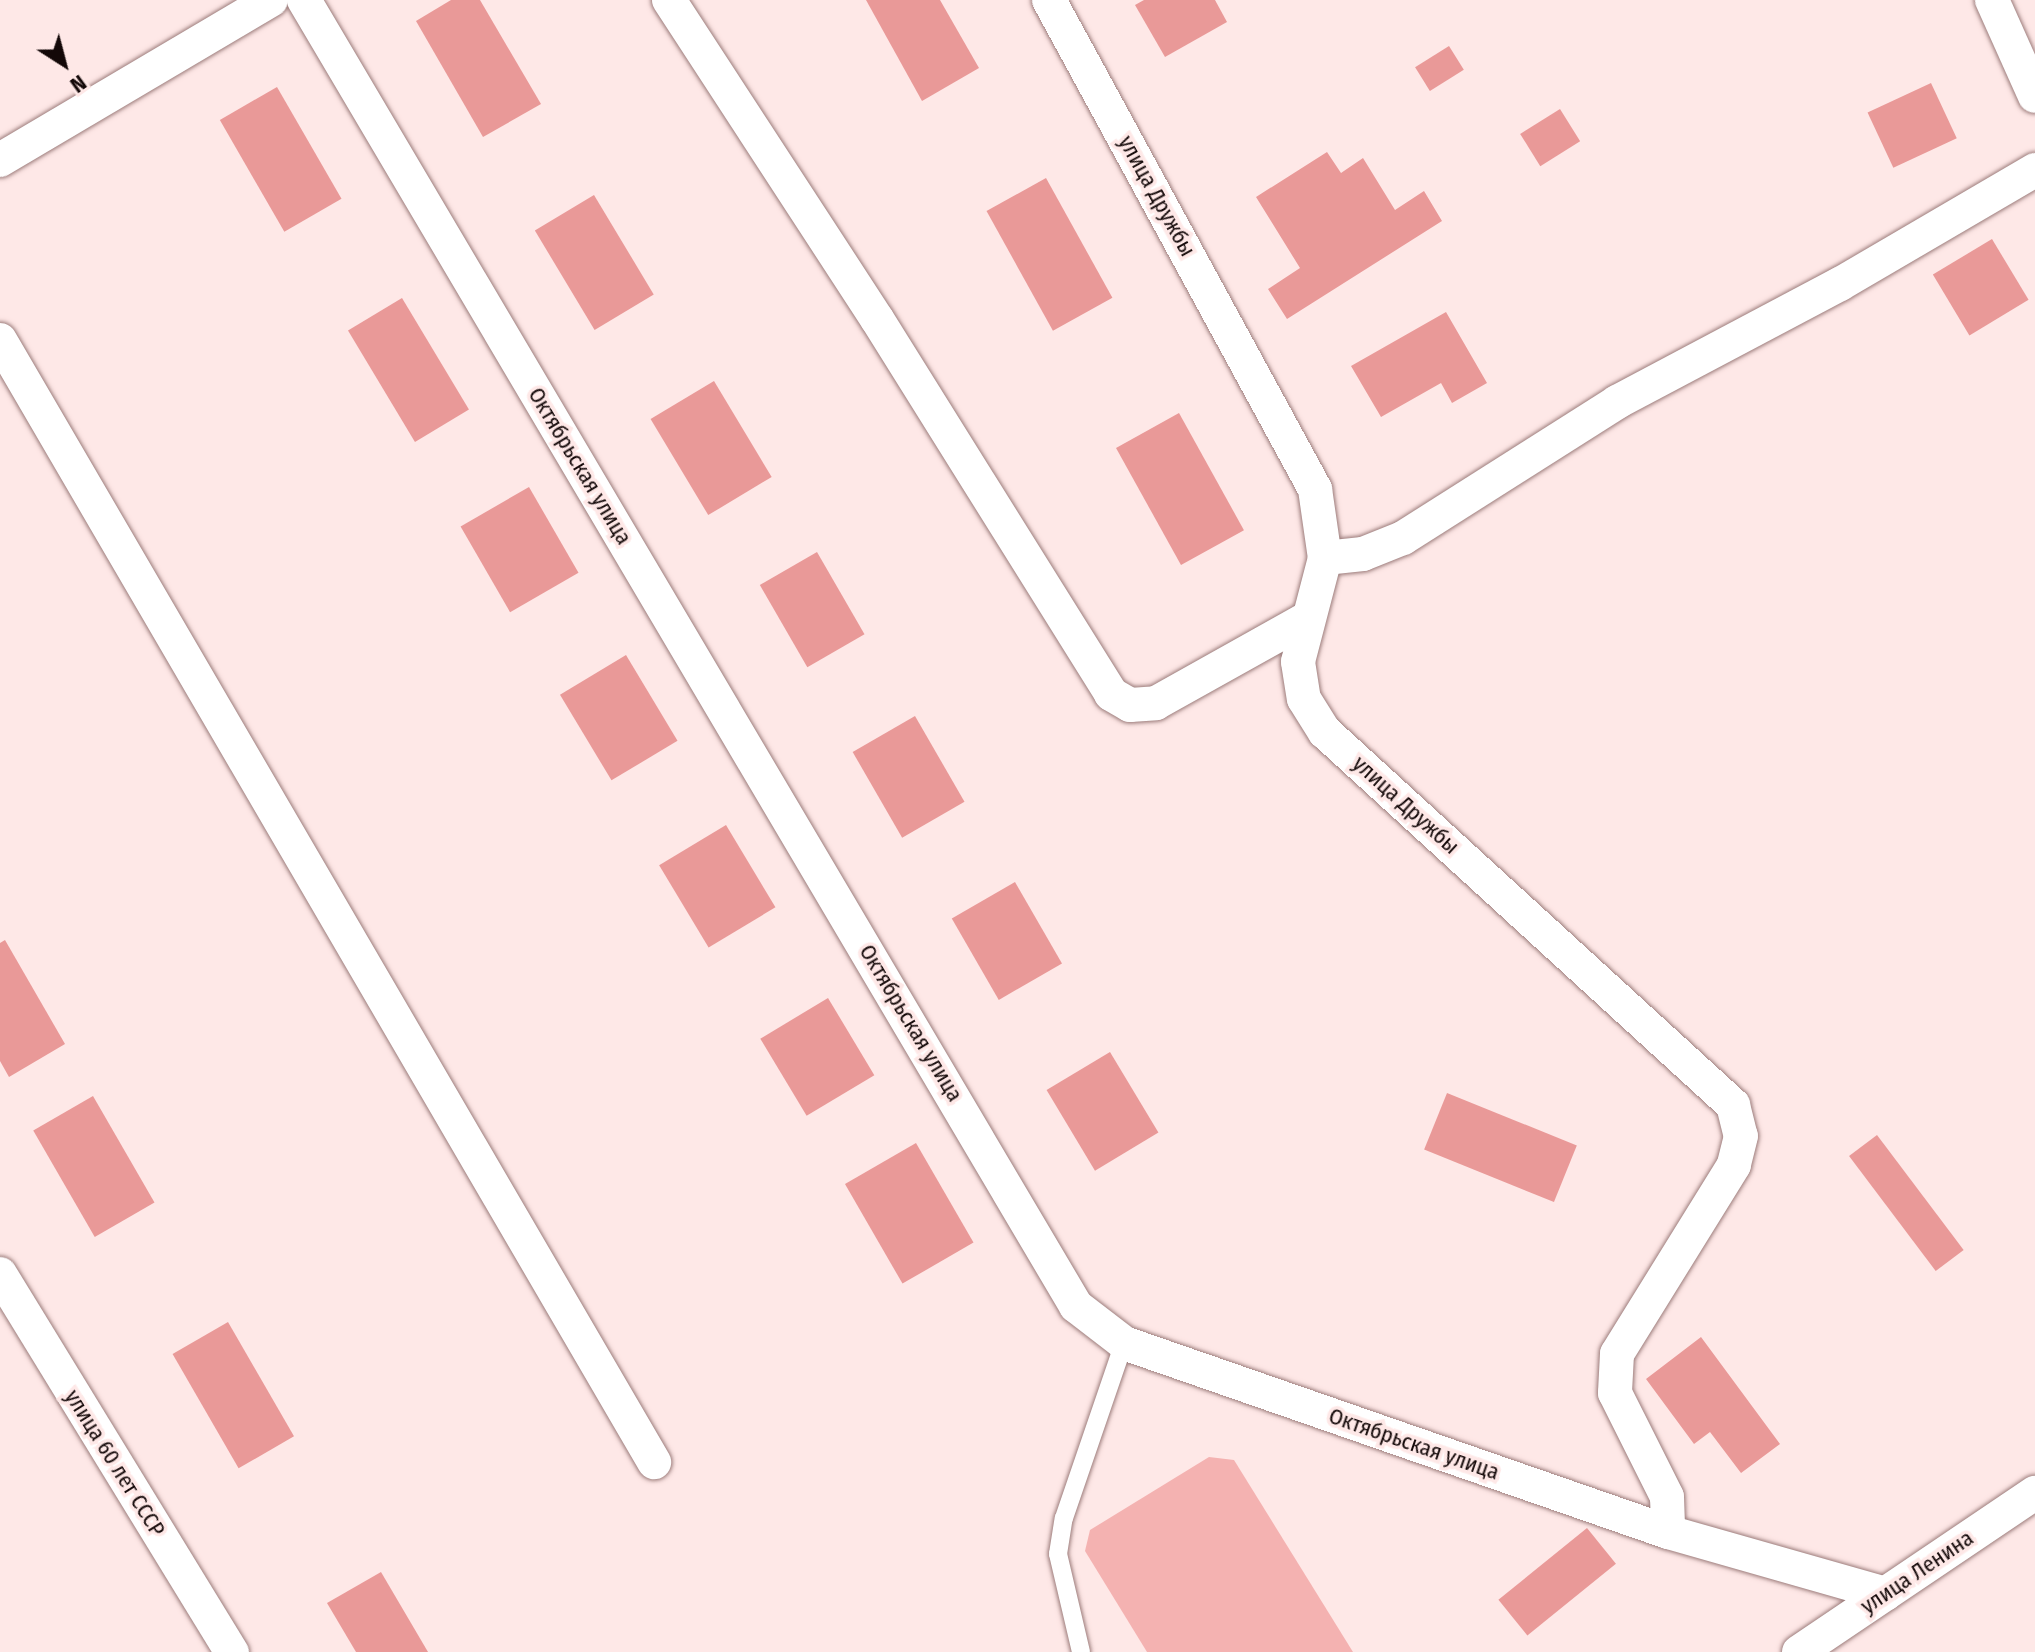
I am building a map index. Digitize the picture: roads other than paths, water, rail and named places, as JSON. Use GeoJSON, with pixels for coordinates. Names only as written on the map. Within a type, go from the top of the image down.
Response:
{"type":"FeatureCollection","features":[{"type":"Feature","properties":{"kind":"street"},"geometry":{"type":"LineString","coordinates":[[0,160],[271,0]]}},
{"type":"Feature","properties":{"kind":"street","name":"Октябрьская улица"},"geometry":{"type":"LineString","coordinates":[[304,0],[1076,1306],[1124,1343],[1668,1532],[1885,1594]]}},
{"type":"Feature","properties":{"kind":"street"},"geometry":{"type":"LineString","coordinates":[[669,0],[885,331],[1111,694],[1130,705],[1156,703],[1308,618]]}},
{"type":"Feature","properties":{"kind":"street","name":"улица Дружбы"},"geometry":{"type":"LineString","coordinates":[[1049,0],[1285,425],[1315,489],[1325,558],[1298,662],[1304,699],[1325,732],[1733,1105],[1741,1136],[1734,1165],[1617,1354],[1615,1393],[1667,1497],[1668,1532]]}},
{"type":"Feature","properties":{"kind":"street"},"geometry":{"type":"LineString","coordinates":[[1992,0],[2035,96]]}},
{"type":"Feature","properties":{"kind":"street"},"geometry":{"type":"LineString","coordinates":[[1325,558],[1363,554],[1403,538],[1617,402],[1826,291],[2035,170]]}},
{"type":"Feature","properties":{"kind":"street"},"geometry":{"type":"LineString","coordinates":[[0,340],[654,1462]]}},
{"type":"Feature","properties":{"kind":"street","name":"улица 60 лет СССР"},"geometry":{"type":"LineString","coordinates":[[5,1296],[232,1652]]}},
{"type":"Feature","properties":{"kind":"street","name":"улица Ленина"},"geometry":{"type":"LineString","coordinates":[[1799,1652],[2035,1493]]}},
{"type":"Feature","properties":{"kind":"lane"},"geometry":{"type":"LineString","coordinates":[[1081,1652],[1058,1554],[1064,1518],[1124,1343]]}}]}
